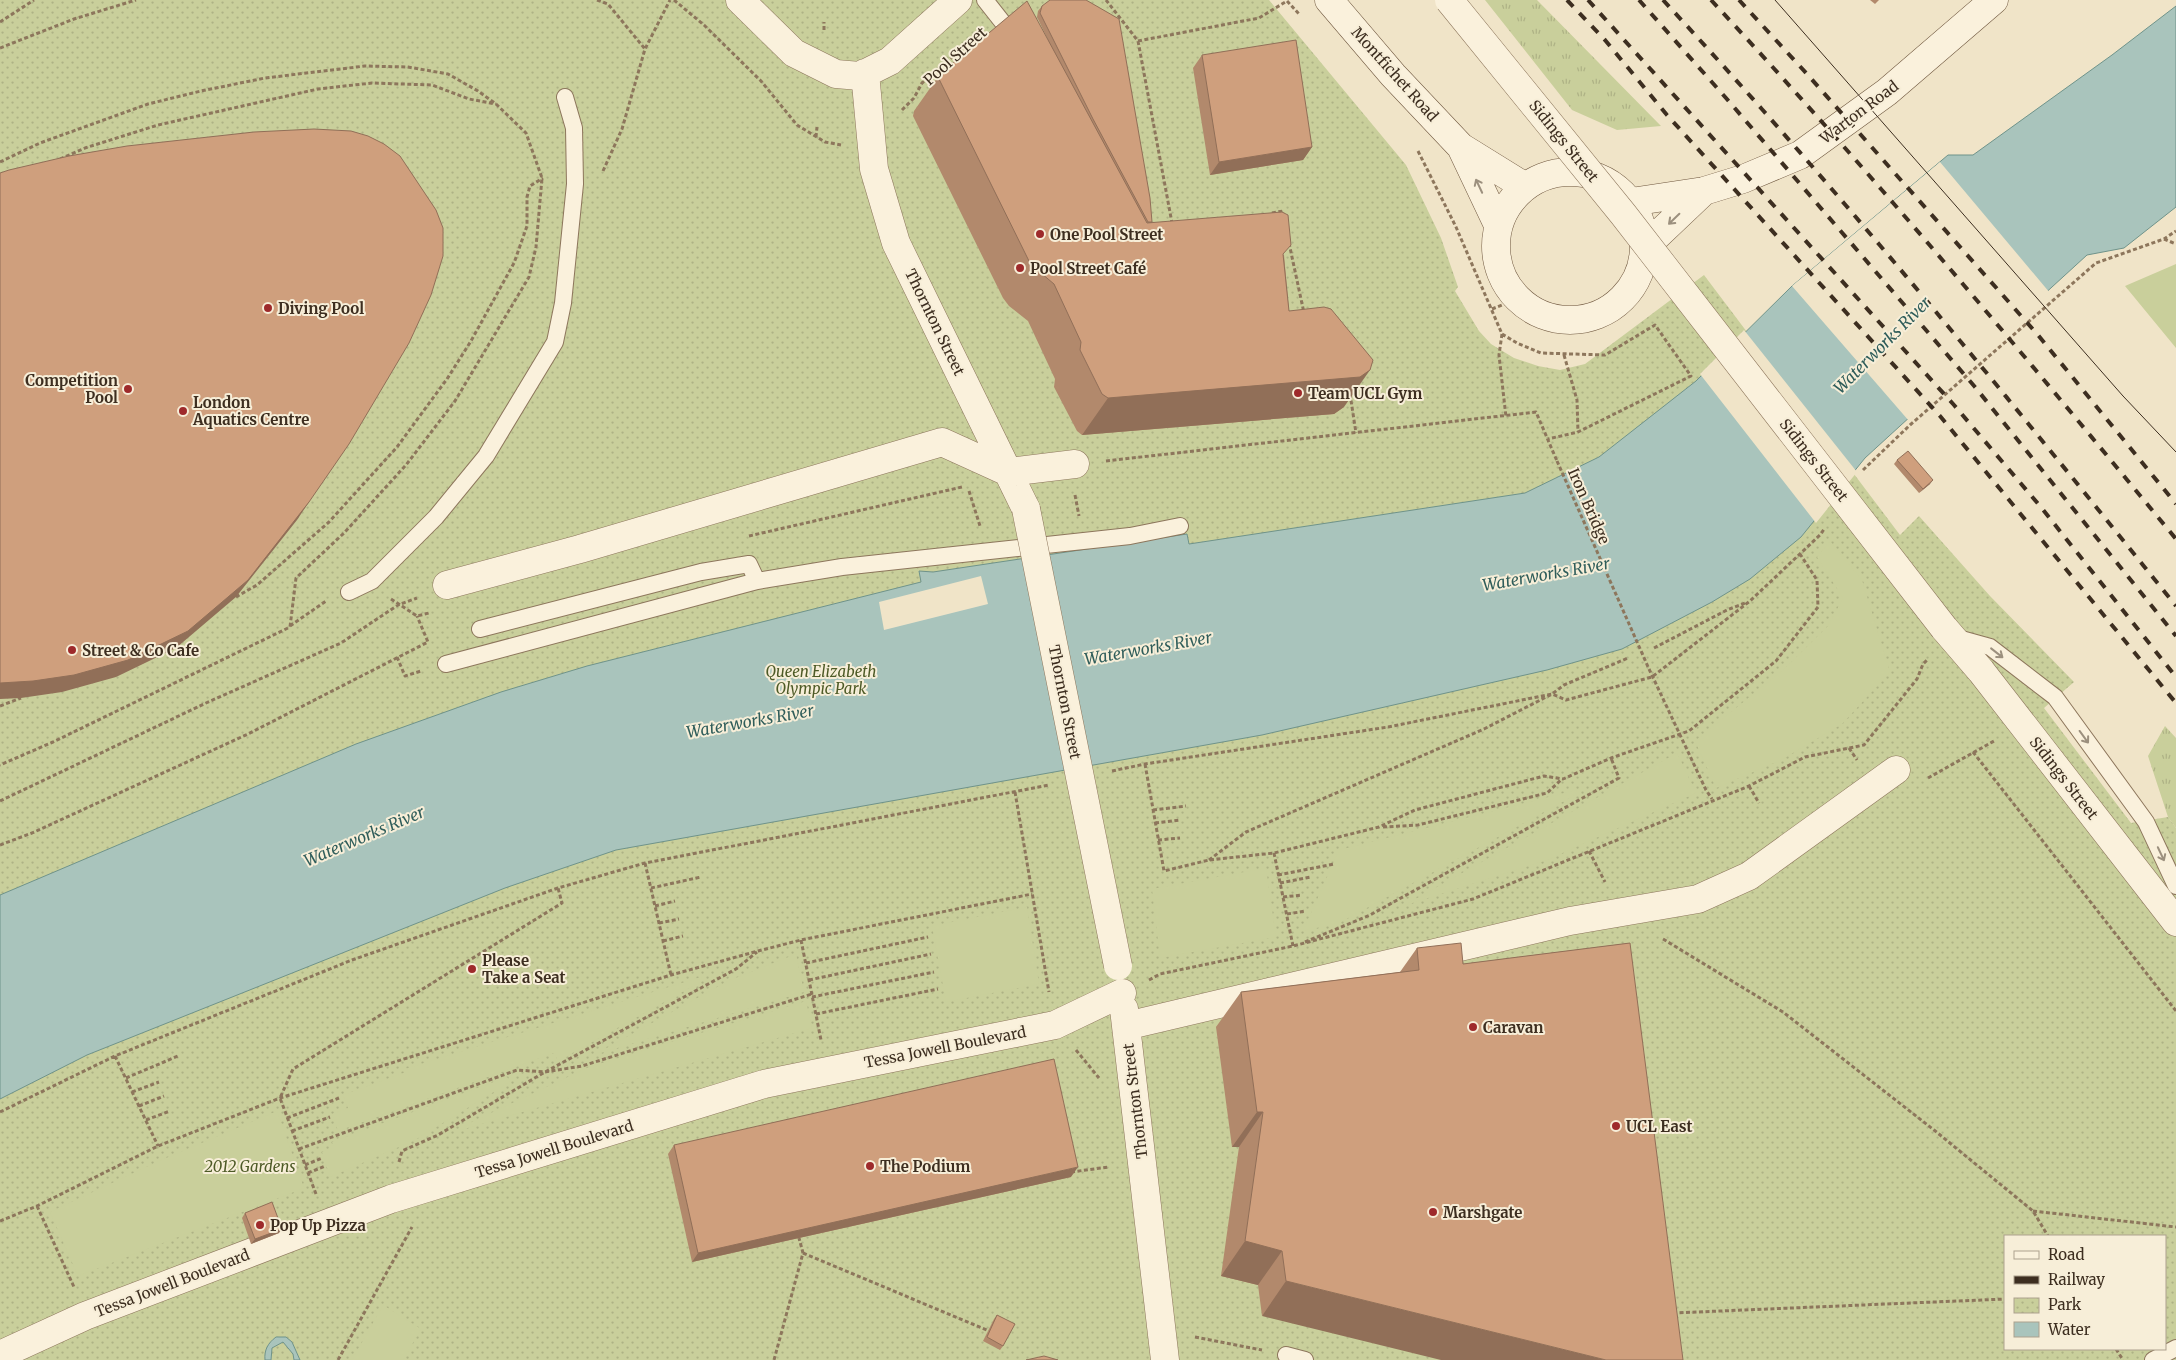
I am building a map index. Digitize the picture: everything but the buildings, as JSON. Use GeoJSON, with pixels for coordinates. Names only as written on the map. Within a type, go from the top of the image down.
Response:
{"type":"FeatureCollection","features":[{"type":"Feature","properties":{"kind":"street"},"geometry":{"type":"LineString","coordinates":[[740,0],[794,53],[836,74],[860,76],[890,61],[958,0]]}},
{"type":"Feature","properties":{"kind":"street","name":"Montfichet Road"},"geometry":{"type":"LineString","coordinates":[[1329,0],[1393,75],[1461,147],[1524,186]]}},
{"type":"Feature","properties":{"kind":"street","name":"Sidings Street"},"geometry":{"type":"LineString","coordinates":[[1450,0],[1623,214],[2176,922]]}},
{"type":"Feature","properties":{"kind":"street","name":"Warton Road"},"geometry":{"type":"LineString","coordinates":[[1631,202],[1704,191],[1743,179],[1800,155],[1887,92],[1994,0]]}},
{"type":"Feature","properties":{"kind":"street","name":"Thornton Street"},"geometry":{"type":"LineString","coordinates":[[865,73],[874,169],[896,242],[1026,509],[1118,966],[1163,1347]]}},
{"type":"Feature","properties":{"kind":"street","name":"Montfichet Road"},"geometry":{"type":"LineString","coordinates":[[1461,147],[1498,225]]}},
{"type":"Feature","properties":{"kind":"street"},"geometry":{"type":"LineString","coordinates":[[1581,171],[1609,182],[1631,202],[1641,223],[1645,246],[1641,269],[1631,289],[1615,305],[1595,316],[1573,321],[1553,319],[1505,304],[1502,280],[1495,253],[1498,225],[1507,203],[1524,186],[1551,173],[1581,171]]}},
{"type":"Feature","properties":{"kind":"street","name":"Warton Road"},"geometry":{"type":"LineString","coordinates":[[1645,246],[1704,191]]}},
{"type":"Feature","properties":{"kind":"street"},"geometry":{"type":"LineString","coordinates":[[447,584],[580,549],[942,442],[1008,472],[1075,464]]}},
{"type":"Feature","properties":{"kind":"street"},"geometry":{"type":"LineString","coordinates":[[1126,1026],[1570,921],[1698,899],[1749,876],[1887,777]]}},
{"type":"Feature","properties":{"kind":"street","name":"Tessa Jowell Boulevard"},"geometry":{"type":"LineString","coordinates":[[0,1355],[85,1316],[399,1197],[764,1084],[1055,1025],[1122,993]]}},
{"type":"Feature","properties":{"kind":"lane"},"geometry":{"type":"LineString","coordinates":[[985,0],[1025,54]]}},
{"type":"Feature","properties":{"kind":"lane"},"geometry":{"type":"LineString","coordinates":[[349,592],[372,581],[436,517],[474,471],[486,456],[555,342],[563,303],[575,184],[574,128],[564,97]]}},
{"type":"Feature","properties":{"kind":"lane"},"geometry":{"type":"LineString","coordinates":[[446,664],[757,581],[842,567],[1130,536],[1180,526]]}},
{"type":"Feature","properties":{"kind":"lane"},"geometry":{"type":"LineString","coordinates":[[480,629],[702,572],[749,564],[757,581]]}},
{"type":"Feature","properties":{"kind":"lane"},"geometry":{"type":"LineString","coordinates":[[1948,632],[1990,647],[2055,697],[2146,822],[2176,886]]}},
{"type":"Feature","properties":{"kind":"lane"},"geometry":{"type":"LineString","coordinates":[[2153,1360],[2176,1348]]}},
{"type":"Feature","properties":{"kind":"lane"},"geometry":{"type":"LineString","coordinates":[[1286,1355],[1304,1360]]}},
{"type":"Feature","properties":{"kind":"path"},"geometry":{"type":"LineString","coordinates":[[0,22],[34,0]]}},
{"type":"Feature","properties":{"kind":"path"},"geometry":{"type":"LineString","coordinates":[[0,48],[74,19],[136,0]]}},
{"type":"Feature","properties":{"kind":"path"},"geometry":{"type":"LineString","coordinates":[[597,0],[608,4],[645,49]]}},
{"type":"Feature","properties":{"kind":"path"},"geometry":{"type":"LineString","coordinates":[[236,597],[257,585],[329,522],[397,447],[447,379],[471,341],[514,263],[527,226],[527,197],[530,186],[542,178],[575,184],[601,174],[622,129],[645,49],[670,0]]}},
{"type":"Feature","properties":{"kind":"path"},"geometry":{"type":"LineString","coordinates":[[674,0],[704,25],[761,81],[797,125],[825,142],[850,147]]}},
{"type":"Feature","properties":{"kind":"path"},"geometry":{"type":"LineString","coordinates":[[1106,0],[1138,41],[1172,222],[1176,230]]}},
{"type":"Feature","properties":{"kind":"path"},"geometry":{"type":"LineString","coordinates":[[1138,41],[1259,18],[1287,2]]}},
{"type":"Feature","properties":{"kind":"path","name":"Pool Street"},"geometry":{"type":"LineString","coordinates":[[914,98],[922,84],[999,17]]}},
{"type":"Feature","properties":{"kind":"path"},"geometry":{"type":"LineString","coordinates":[[824,22],[824,30]]}},
{"type":"Feature","properties":{"kind":"path"},"geometry":{"type":"LineString","coordinates":[[0,162],[40,143],[148,104],[201,91],[302,72],[365,66],[408,67],[448,74],[496,104],[526,133],[542,178],[536,248],[529,277],[454,401],[406,465],[344,532],[296,578],[290,627]]}},
{"type":"Feature","properties":{"kind":"path"},"geometry":{"type":"LineString","coordinates":[[59,160],[85,148],[158,125],[318,89],[372,84],[432,85],[469,99],[496,104]]}},
{"type":"Feature","properties":{"kind":"path"},"geometry":{"type":"LineString","coordinates":[[816,137],[817,127]]}},
{"type":"Feature","properties":{"kind":"path"},"geometry":{"type":"LineString","coordinates":[[1075,464],[1506,416],[1499,356],[1505,304],[1479,283],[1456,226],[1418,150]]}},
{"type":"Feature","properties":{"kind":"path"},"geometry":{"type":"LineString","coordinates":[[1264,215],[1282,211],[1284,221]]}},
{"type":"Feature","properties":{"kind":"path"},"geometry":{"type":"LineString","coordinates":[[1862,471],[1910,425],[2096,264],[2164,239],[2176,231]]}},
{"type":"Feature","properties":{"kind":"path"},"geometry":{"type":"LineString","coordinates":[[2164,239],[2176,244]]}},
{"type":"Feature","properties":{"kind":"path"},"geometry":{"type":"LineString","coordinates":[[1288,240],[1304,316]]}},
{"type":"Feature","properties":{"kind":"path"},"geometry":{"type":"LineString","coordinates":[[1502,334],[1517,344],[1541,353],[1605,355],[1655,325],[1691,376],[1578,432],[1548,439]]}},
{"type":"Feature","properties":{"kind":"path"},"geometry":{"type":"LineString","coordinates":[[1564,355],[1577,400],[1578,432]]}},
{"type":"Feature","properties":{"kind":"path"},"geometry":{"type":"LineString","coordinates":[[1349,389],[1356,433]]}},
{"type":"Feature","properties":{"kind":"path","name":"Iron Bridge"},"geometry":{"type":"LineString","coordinates":[[1506,416],[1536,412],[1652,677],[1712,799]]}},
{"type":"Feature","properties":{"kind":"path"},"geometry":{"type":"LineString","coordinates":[[968,486],[978,519]]}},
{"type":"Feature","properties":{"kind":"path"},"geometry":{"type":"LineString","coordinates":[[1075,497],[1078,516]]}},
{"type":"Feature","properties":{"kind":"path"},"geometry":{"type":"LineString","coordinates":[[1107,772],[1144,764],[1388,727],[1552,694],[1566,700],[1652,677],[1750,601],[1826,528]]}},
{"type":"Feature","properties":{"kind":"path"},"geometry":{"type":"LineString","coordinates":[[1144,764],[1164,871],[1209,860],[1274,853],[1379,827],[1418,825],[1547,793],[1562,778],[1611,758],[1689,731],[1776,661],[1818,607],[1817,580],[1800,554]]}},
{"type":"Feature","properties":{"kind":"path"},"geometry":{"type":"LineString","coordinates":[[0,801],[206,703],[341,643],[398,605],[447,584]]}},
{"type":"Feature","properties":{"kind":"path"},"geometry":{"type":"LineString","coordinates":[[0,765],[53,742],[290,627],[329,599],[349,592]]}},
{"type":"Feature","properties":{"kind":"path"},"geometry":{"type":"LineString","coordinates":[[1654,648],[1727,610],[1750,601]]}},
{"type":"Feature","properties":{"kind":"path"},"geometry":{"type":"LineString","coordinates":[[0,845],[32,833],[248,734],[428,642],[417,616]]}},
{"type":"Feature","properties":{"kind":"path"},"geometry":{"type":"LineString","coordinates":[[1122,993],[1160,974],[1293,946],[1473,899],[1660,823],[1712,799],[1749,786],[1805,756],[1864,746],[1917,679],[1923,664],[1948,632]]}},
{"type":"Feature","properties":{"kind":"path"},"geometry":{"type":"LineString","coordinates":[[397,657],[405,676],[413,672]]}},
{"type":"Feature","properties":{"kind":"path"},"geometry":{"type":"LineString","coordinates":[[1209,860],[1246,832],[1484,729],[1552,694],[1564,685],[1628,658]]}},
{"type":"Feature","properties":{"kind":"path"},"geometry":{"type":"LineString","coordinates":[[0,706],[21,698]]}},
{"type":"Feature","properties":{"kind":"path"},"geometry":{"type":"LineString","coordinates":[[1923,781],[1987,744],[2026,728]]}},
{"type":"Feature","properties":{"kind":"path"},"geometry":{"type":"LineString","coordinates":[[1849,748],[1864,771],[1887,777]]}},
{"type":"Feature","properties":{"kind":"path"},"geometry":{"type":"LineString","coordinates":[[1973,752],[2176,1012]]}},
{"type":"Feature","properties":{"kind":"path"},"geometry":{"type":"LineString","coordinates":[[1293,946],[1370,915],[1618,778],[1611,758]]}},
{"type":"Feature","properties":{"kind":"path"},"geometry":{"type":"LineString","coordinates":[[1379,827],[1415,810],[1544,776],[1562,778]]}},
{"type":"Feature","properties":{"kind":"path"},"geometry":{"type":"LineString","coordinates":[[0,1112],[115,1056],[352,960],[558,888],[645,863],[1052,784]]}},
{"type":"Feature","properties":{"kind":"path"},"geometry":{"type":"LineString","coordinates":[[1749,786],[1758,802]]}},
{"type":"Feature","properties":{"kind":"path"},"geometry":{"type":"LineString","coordinates":[[1014,792],[1048,982]]}},
{"type":"Feature","properties":{"kind":"path"},"geometry":{"type":"LineString","coordinates":[[1153,810],[1186,806]]}},
{"type":"Feature","properties":{"kind":"path"},"geometry":{"type":"LineString","coordinates":[[1155,823],[1180,820]]}},
{"type":"Feature","properties":{"kind":"path"},"geometry":{"type":"LineString","coordinates":[[1158,840],[1180,838]]}},
{"type":"Feature","properties":{"kind":"path"},"geometry":{"type":"LineString","coordinates":[[1589,851],[1619,912],[1783,1012],[2033,1211],[2047,1235]]}},
{"type":"Feature","properties":{"kind":"path"},"geometry":{"type":"LineString","coordinates":[[1274,853],[1293,946]]}},
{"type":"Feature","properties":{"kind":"path"},"geometry":{"type":"LineString","coordinates":[[645,863],[671,975]]}},
{"type":"Feature","properties":{"kind":"path"},"geometry":{"type":"LineString","coordinates":[[1278,875],[1334,864]]}},
{"type":"Feature","properties":{"kind":"path"},"geometry":{"type":"LineString","coordinates":[[651,888],[701,877]]}},
{"type":"Feature","properties":{"kind":"path"},"geometry":{"type":"LineString","coordinates":[[1280,883],[1311,877]]}},
{"type":"Feature","properties":{"kind":"path"},"geometry":{"type":"LineString","coordinates":[[312,1185],[280,1098],[293,1069],[562,903],[558,888]]}},
{"type":"Feature","properties":{"kind":"path"},"geometry":{"type":"LineString","coordinates":[[0,1222],[37,1206],[158,1146],[280,1098],[671,975],[758,951],[801,940],[1032,894]]}},
{"type":"Feature","properties":{"kind":"path"},"geometry":{"type":"LineString","coordinates":[[1283,897],[1302,895]]}},
{"type":"Feature","properties":{"kind":"path"},"geometry":{"type":"LineString","coordinates":[[655,906],[675,901]]}},
{"type":"Feature","properties":{"kind":"path"},"geometry":{"type":"LineString","coordinates":[[1286,914],[1306,911]]}},
{"type":"Feature","properties":{"kind":"path"},"geometry":{"type":"LineString","coordinates":[[659,923],[679,918]]}},
{"type":"Feature","properties":{"kind":"path"},"geometry":{"type":"LineString","coordinates":[[663,941],[683,936]]}},
{"type":"Feature","properties":{"kind":"path"},"geometry":{"type":"LineString","coordinates":[[806,963],[928,937]]}},
{"type":"Feature","properties":{"kind":"path"},"geometry":{"type":"LineString","coordinates":[[801,940],[818,1026]]}},
{"type":"Feature","properties":{"kind":"path"},"geometry":{"type":"LineString","coordinates":[[338,1360],[412,1226],[399,1197],[402,1151],[438,1135],[545,1072],[736,970],[758,951]]}},
{"type":"Feature","properties":{"kind":"path"},"geometry":{"type":"LineString","coordinates":[[809,980],[931,954]]}},
{"type":"Feature","properties":{"kind":"path"},"geometry":{"type":"LineString","coordinates":[[299,1149],[518,1070],[545,1072],[582,1066],[812,995],[934,972]]}},
{"type":"Feature","properties":{"kind":"path"},"geometry":{"type":"LineString","coordinates":[[816,1014],[938,989]]}},
{"type":"Feature","properties":{"kind":"path"},"geometry":{"type":"LineString","coordinates":[[1055,1025],[1102,1081]]}},
{"type":"Feature","properties":{"kind":"path"},"geometry":{"type":"LineString","coordinates":[[115,1056],[158,1146]]}},
{"type":"Feature","properties":{"kind":"path"},"geometry":{"type":"LineString","coordinates":[[126,1078],[178,1056]]}},
{"type":"Feature","properties":{"kind":"path"},"geometry":{"type":"LineString","coordinates":[[132,1092],[159,1082]]}},
{"type":"Feature","properties":{"kind":"path"},"geometry":{"type":"LineString","coordinates":[[139,1106],[164,1096]]}},
{"type":"Feature","properties":{"kind":"path"},"geometry":{"type":"LineString","coordinates":[[287,1118],[339,1098]]}},
{"type":"Feature","properties":{"kind":"path"},"geometry":{"type":"LineString","coordinates":[[146,1120],[170,1111]]}},
{"type":"Feature","properties":{"kind":"path"},"geometry":{"type":"LineString","coordinates":[[292,1131],[330,1117]]}},
{"type":"Feature","properties":{"kind":"path"},"geometry":{"type":"LineString","coordinates":[[305,1165],[322,1158]]}},
{"type":"Feature","properties":{"kind":"path"},"geometry":{"type":"LineString","coordinates":[[1070,1172],[1142,1162]]}},
{"type":"Feature","properties":{"kind":"path"},"geometry":{"type":"LineString","coordinates":[[308,1173],[325,1166]]}},
{"type":"Feature","properties":{"kind":"path"},"geometry":{"type":"LineString","coordinates":[[37,1206],[70,1279]]}},
{"type":"Feature","properties":{"kind":"path"},"geometry":{"type":"LineString","coordinates":[[2033,1211],[2176,1228]]}},
{"type":"Feature","properties":{"kind":"path"},"geometry":{"type":"LineString","coordinates":[[774,1360],[803,1253],[800,1238]]}},
{"type":"Feature","properties":{"kind":"path"},"geometry":{"type":"LineString","coordinates":[[803,1253],[989,1331]]}},
{"type":"Feature","properties":{"kind":"path"},"geometry":{"type":"LineString","coordinates":[[1664,1313],[2004,1299]]}},
{"type":"Feature","properties":{"kind":"path"},"geometry":{"type":"LineString","coordinates":[[1163,1347],[1204,1337],[1286,1355]]}},
{"type":"Feature","properties":{"kind":"green space","name":"Queen Elizabeth Olympic Park"},"geometry":{"type":"Polygon","coordinates":[[[0,0],[1269,0],[1406,165],[1441,238],[1458,287],[1455,291],[1479,331],[1491,344],[1514,358],[1538,366],[1560,370],[1585,364],[1704,275],[1900,535],[1919,516],[1990,596],[2074,682],[2044,708],[2131,823],[2168,817],[2176,828],[2176,1360],[0,1360],[0,0]]]}},
{"type":"Feature","properties":{"kind":"green space"},"geometry":{"type":"Polygon","coordinates":[[[1485,0],[1537,0],[1661,126],[1617,130],[1572,110],[1485,0]]]}},
{"type":"Feature","properties":{"kind":"green space"},"geometry":{"type":"Polygon","coordinates":[[[2176,264],[2176,348],[2125,286],[2176,264]]]}},
{"type":"Feature","properties":{"kind":"green space"},"geometry":{"type":"Polygon","coordinates":[[[1830,541],[1862,580],[1890,672],[1842,724],[1781,760],[1716,788],[1695,741],[1783,670],[1828,626],[1843,598],[1817,557],[1830,541]]]}},
{"type":"Feature","properties":{"kind":"green space"},"geometry":{"type":"Polygon","coordinates":[[[2165,726],[2176,738],[2176,828],[2168,817],[2148,756],[2165,726]]]}},
{"type":"Feature","properties":{"kind":"green space"},"geometry":{"type":"Polygon","coordinates":[[[1677,753],[1696,793],[1547,860],[1403,906],[1677,753]]]}},
{"type":"Feature","properties":{"kind":"green space"},"geometry":{"type":"Polygon","coordinates":[[[1576,790],[1577,794],[1339,923],[1303,931],[1339,850],[1576,790]]]}},
{"type":"Feature","properties":{"kind":"green space"},"geometry":{"type":"Polygon","coordinates":[[[1266,868],[1276,937],[1160,958],[1152,889],[1266,868]]]}},
{"type":"Feature","properties":{"kind":"green space"},"geometry":{"type":"Polygon","coordinates":[[[1027,907],[1039,984],[946,1002],[932,926],[1027,907]]]}},
{"type":"Feature","properties":{"kind":"green space"},"geometry":{"type":"Polygon","coordinates":[[[796,954],[804,992],[594,1055],[728,981],[796,954]]]}},
{"type":"Feature","properties":{"kind":"green space"},"geometry":{"type":"Polygon","coordinates":[[[701,977],[702,981],[558,1061],[554,1053],[338,1131],[332,1114],[348,1108],[343,1095],[406,1072],[405,1069],[701,977]]]}},
{"type":"Feature","properties":{"kind":"green space"},"geometry":{"type":"Polygon","coordinates":[[[806,1001],[812,1028],[461,1130],[461,1127],[589,1067],[806,1001]]]}},
{"type":"Feature","properties":{"kind":"green space","name":"2012 Gardens"},"geometry":{"type":"Polygon","coordinates":[[[507,1077],[510,1082],[415,1140],[330,1177],[322,1152],[334,1148],[332,1142],[507,1077]]]}},
{"type":"Feature","properties":{"kind":"green space","name":"2012 Gardens"},"geometry":{"type":"Polygon","coordinates":[[[277,1111],[304,1188],[78,1276],[50,1212],[159,1161],[277,1111]]]}},
{"type":"Feature","properties":{"kind":"green space"},"geometry":{"type":"Polygon","coordinates":[[[383,1305],[421,1329],[403,1360],[352,1360],[383,1305]]]}},
{"type":"Feature","properties":{"kind":"water","name":"Waterworks River"},"geometry":{"type":"Polygon","coordinates":[[[2176,6],[2176,207],[2124,248],[2087,255],[1865,458],[1801,537],[1750,579],[1712,602],[1622,649],[1547,670],[1262,735],[616,850],[505,888],[87,1055],[0,1099],[0,895],[356,744],[501,692],[587,666],[921,582],[919,571],[933,572],[1187,534],[1189,544],[1525,493],[1599,457],[1696,381],[1792,286],[1948,155],[1973,155],[2112,55],[2176,6]]]}},
{"type":"Feature","properties":{"kind":"water"},"geometry":{"type":"Polygon","coordinates":[[[276,1337],[286,1337],[292,1342],[300,1360],[294,1360],[293,1354],[283,1342],[272,1348],[271,1360],[265,1360],[267,1347],[276,1337]]]}},
{"type":"Feature","properties":{"kind":"pier"},"geometry":{"type":"Polygon","coordinates":[[[1940,162],[2050,293],[1909,421],[1792,286],[1940,162]]]}},
{"type":"Feature","properties":{"kind":"pier"},"geometry":{"type":"Polygon","coordinates":[[[1744,330],[1857,472],[1816,523],[1700,374],[1744,330]]]}},
{"type":"Feature","properties":{"kind":"pier"},"geometry":{"type":"Polygon","coordinates":[[[981,576],[988,604],[884,630],[879,602],[981,576]]]}},
{"type":"Feature","properties":{"kind":"tram line"},"geometry":{"type":"LineString","coordinates":[[1775,0],[2123,396],[2176,452]]}},
{"type":"Feature","properties":{"kind":"railway"},"geometry":{"type":"LineString","coordinates":[[1567,0],[1605,40],[1667,115],[1940,416],[2176,703]]}},
{"type":"Feature","properties":{"kind":"railway"},"geometry":{"type":"LineString","coordinates":[[1588,0],[1954,405],[2040,506],[2176,677]]}},
{"type":"Feature","properties":{"kind":"railway"},"geometry":{"type":"LineString","coordinates":[[1639,0],[1975,387],[2176,636]]}},
{"type":"Feature","properties":{"kind":"railway"},"geometry":{"type":"LineString","coordinates":[[1663,0],[1796,148],[1925,298],[2176,606]]}},
{"type":"Feature","properties":{"kind":"railway"},"geometry":{"type":"LineString","coordinates":[[1711,0],[1890,199],[2176,539]]}},
{"type":"Feature","properties":{"kind":"railway"},"geometry":{"type":"LineString","coordinates":[[1739,0],[2038,335],[2176,504]]}},
{"type":"Feature","properties":{"kind":"place","name":"One Pool Street"},"geometry":{"type":"Point","coordinates":[1040,234]}},
{"type":"Feature","properties":{"kind":"place","name":"Pool Street Café"},"geometry":{"type":"Point","coordinates":[1020,268]}},
{"type":"Feature","properties":{"kind":"place","name":"Diving Pool"},"geometry":{"type":"Point","coordinates":[268,308]}},
{"type":"Feature","properties":{"kind":"place","name":"Competition Pool"},"geometry":{"type":"Point","coordinates":[128,389]}},
{"type":"Feature","properties":{"kind":"place","name":"Team UCL Gym"},"geometry":{"type":"Point","coordinates":[1298,393]}},
{"type":"Feature","properties":{"kind":"place","name":"London Aquatics Centre"},"geometry":{"type":"Point","coordinates":[183,411]}},
{"type":"Feature","properties":{"kind":"place","name":"Street & Co Cafe"},"geometry":{"type":"Point","coordinates":[72,650]}},
{"type":"Feature","properties":{"kind":"place","name":"Please Take a Seat"},"geometry":{"type":"Point","coordinates":[472,969]}},
{"type":"Feature","properties":{"kind":"place","name":"Caravan"},"geometry":{"type":"Point","coordinates":[1473,1027]}},
{"type":"Feature","properties":{"kind":"place","name":"UCL East"},"geometry":{"type":"Point","coordinates":[1616,1126]}},
{"type":"Feature","properties":{"kind":"place","name":"The Podium"},"geometry":{"type":"Point","coordinates":[870,1166]}},
{"type":"Feature","properties":{"kind":"place","name":"Marshgate"},"geometry":{"type":"Point","coordinates":[1433,1212]}},
{"type":"Feature","properties":{"kind":"place","name":"Pop Up Pizza"},"geometry":{"type":"Point","coordinates":[260,1225]}}]}
